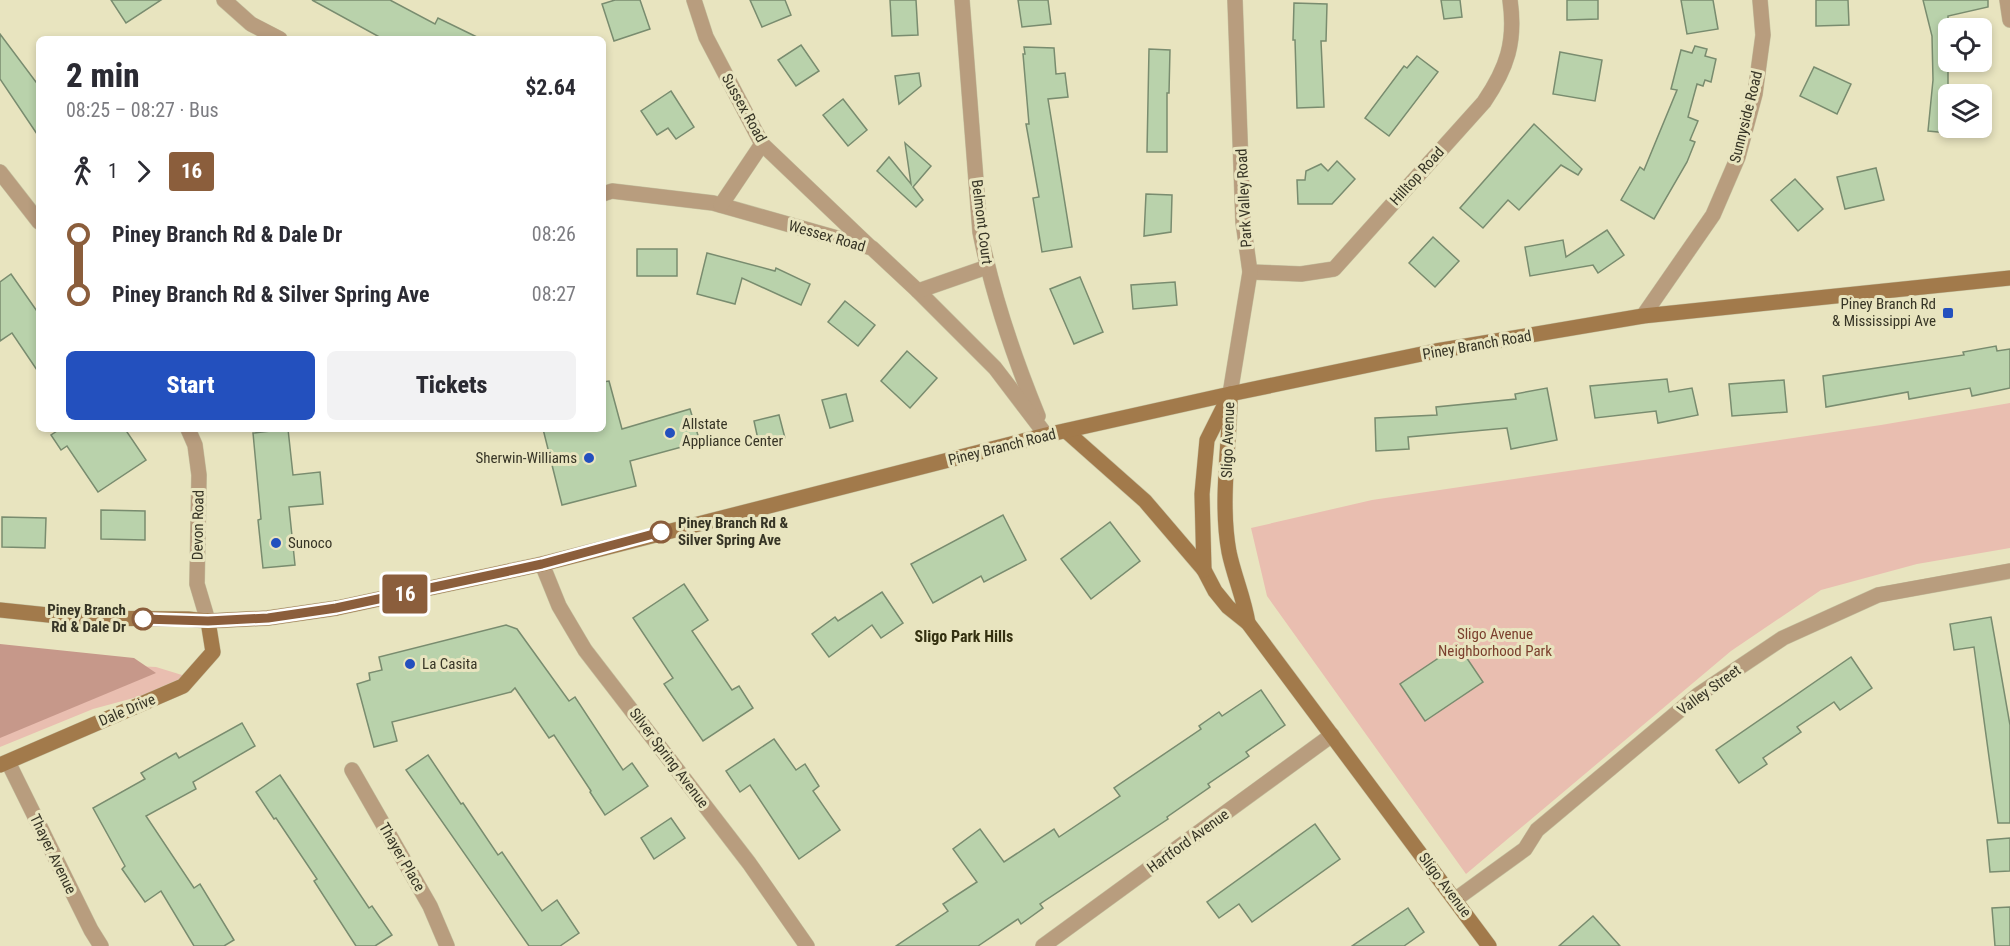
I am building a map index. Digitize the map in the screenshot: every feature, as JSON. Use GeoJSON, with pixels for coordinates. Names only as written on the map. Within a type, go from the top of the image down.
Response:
{"type":"FeatureCollection","features":[{"type":"Feature","properties":{"kind":"main road","name":"Piney Branch Road"},"geometry":{"type":"LineString","coordinates":[[0,610],[77,618],[208,621],[268,618],[336,608],[542,564],[1046,435],[1436,351],[1643,316],[2010,278]]}},
{"type":"Feature","properties":{"kind":"main road","name":"Sligo Avenue"},"geometry":{"type":"LineString","coordinates":[[1230,394],[1207,440],[1202,494],[1204,570],[1227,607],[1248,623],[1489,946]]}},
{"type":"Feature","properties":{"kind":"main road","name":"Sligo Avenue"},"geometry":{"type":"LineString","coordinates":[[1230,394],[1227,525],[1229,551],[1244,599],[1248,623]]}},
{"type":"Feature","properties":{"kind":"main road"},"geometry":{"type":"LineString","coordinates":[[1066,431],[1145,501],[1204,570]]}},
{"type":"Feature","properties":{"kind":"main road","name":"Dale Drive"},"geometry":{"type":"LineString","coordinates":[[4,763],[183,686],[213,652],[208,621]]}},
{"type":"Feature","properties":{"kind":"street"},"geometry":{"type":"LineString","coordinates":[[224,0],[251,24],[274,36]]}},
{"type":"Feature","properties":{"kind":"street","name":"Sussex Road"},"geometry":{"type":"LineString","coordinates":[[694,0],[705,37],[762,144],[872,248]]}},
{"type":"Feature","properties":{"kind":"street","name":"Belmont Court"},"geometry":{"type":"LineString","coordinates":[[962,0],[980,232],[987,267],[1012,352],[1046,435]]}},
{"type":"Feature","properties":{"kind":"street","name":"Park Valley Road"},"geometry":{"type":"LineString","coordinates":[[1230,394],[1250,272],[1244,222],[1235,0]]}},
{"type":"Feature","properties":{"kind":"street","name":"Hilltop Road"},"geometry":{"type":"LineString","coordinates":[[1250,272],[1301,274],[1334,269],[1484,102],[1500,80],[1511,48],[1510,0]]}},
{"type":"Feature","properties":{"kind":"street","name":"Sunnyside Road"},"geometry":{"type":"LineString","coordinates":[[1643,316],[1713,215],[1738,158],[1755,93],[1763,35],[1760,0]]}},
{"type":"Feature","properties":{"kind":"street"},"geometry":{"type":"LineString","coordinates":[[2007,0],[2010,20]]}},
{"type":"Feature","properties":{"kind":"street"},"geometry":{"type":"LineString","coordinates":[[721,205],[762,144]]}},
{"type":"Feature","properties":{"kind":"street"},"geometry":{"type":"LineString","coordinates":[[0,171],[36,218]]}},
{"type":"Feature","properties":{"kind":"street","name":"Wessex Road"},"geometry":{"type":"LineString","coordinates":[[606,191],[721,205],[872,248],[995,368],[1046,435]]}},
{"type":"Feature","properties":{"kind":"street"},"geometry":{"type":"LineString","coordinates":[[918,291],[987,267]]}},
{"type":"Feature","properties":{"kind":"street","name":"Devon Road"},"geometry":{"type":"LineString","coordinates":[[189,432],[195,446],[200,475],[196,584],[208,621]]}},
{"type":"Feature","properties":{"kind":"street","name":"Silver Spring Avenue"},"geometry":{"type":"LineString","coordinates":[[542,564],[559,606],[585,650],[749,863],[807,946]]}},
{"type":"Feature","properties":{"kind":"street","name":"Valley Street"},"geometry":{"type":"LineString","coordinates":[[1456,899],[1525,849],[1537,830],[1698,695],[1783,638],[1878,596],[2010,571]]}},
{"type":"Feature","properties":{"kind":"street","name":"Hartford Avenue"},"geometry":{"type":"LineString","coordinates":[[1044,946],[1332,735]]}},
{"type":"Feature","properties":{"kind":"street","name":"Thayer Avenue"},"geometry":{"type":"LineString","coordinates":[[4,763],[101,946]]}},
{"type":"Feature","properties":{"kind":"street","name":"Thayer Place"},"geometry":{"type":"LineString","coordinates":[[352,770],[430,906],[447,946]]}},
{"type":"Feature","properties":{"kind":"green space","name":"Sligo Avenue Neighborhood Park"},"geometry":{"type":"Polygon","coordinates":[[[2010,403],[2010,548],[1917,564],[1821,590],[1731,651],[1466,874],[1267,596],[1251,528],[1372,500],[1881,425],[2010,403]]]}},
{"type":"Feature","properties":{"kind":"green space"},"geometry":{"type":"Polygon","coordinates":[[[0,660],[156,667],[182,675],[183,681],[178,686],[93,709],[0,747],[0,660]]]}},
{"type":"Feature","properties":{"kind":"shaded area"},"geometry":{"type":"Polygon","coordinates":[[[0,644],[134,658],[156,673],[0,738],[0,644]]]}},
{"type":"Feature","properties":{"kind":"building"},"geometry":{"type":"Polygon","coordinates":[[[111,0],[161,0],[126,23],[111,0]]]}},
{"type":"Feature","properties":{"kind":"building"},"geometry":{"type":"Polygon","coordinates":[[[312,0],[390,0],[435,24],[438,18],[475,36],[378,36],[312,0]]]}},
{"type":"Feature","properties":{"kind":"building"},"geometry":{"type":"Polygon","coordinates":[[[615,0],[640,0],[650,29],[614,41],[602,4],[615,0]]]}},
{"type":"Feature","properties":{"kind":"building"},"geometry":{"type":"Polygon","coordinates":[[[750,0],[785,0],[791,15],[762,27],[750,0]]]}},
{"type":"Feature","properties":{"kind":"building"},"geometry":{"type":"Polygon","coordinates":[[[890,0],[916,0],[918,35],[892,36],[890,0]]]}},
{"type":"Feature","properties":{"kind":"building"},"geometry":{"type":"Polygon","coordinates":[[[1018,0],[1048,0],[1051,24],[1022,27],[1018,0]]]}},
{"type":"Feature","properties":{"kind":"building"},"geometry":{"type":"Polygon","coordinates":[[[1441,0],[1460,0],[1462,17],[1444,19],[1441,0]]]}},
{"type":"Feature","properties":{"kind":"building"},"geometry":{"type":"Polygon","coordinates":[[[1567,0],[1598,0],[1598,19],[1567,20],[1567,0]]]}},
{"type":"Feature","properties":{"kind":"building"},"geometry":{"type":"Polygon","coordinates":[[[1681,0],[1713,0],[1718,29],[1687,34],[1681,0]]]}},
{"type":"Feature","properties":{"kind":"building"},"geometry":{"type":"Polygon","coordinates":[[[1816,0],[1848,0],[1849,25],[1816,26],[1816,0]]]}},
{"type":"Feature","properties":{"kind":"building"},"geometry":{"type":"Polygon","coordinates":[[[1923,0],[1988,0],[1988,7],[1948,16],[1948,18],[1938,18],[1938,72],[1948,72],[1948,84],[1938,84],[1938,132],[1928,131],[1933,80],[1932,36],[1923,0]]]}},
{"type":"Feature","properties":{"kind":"building"},"geometry":{"type":"Polygon","coordinates":[[[1294,3],[1327,4],[1326,41],[1321,41],[1324,107],[1297,108],[1295,40],[1293,40],[1294,3]]]}},
{"type":"Feature","properties":{"kind":"building"},"geometry":{"type":"Polygon","coordinates":[[[0,34],[36,82],[36,133],[0,79],[0,34]]]}},
{"type":"Feature","properties":{"kind":"building"},"geometry":{"type":"Polygon","coordinates":[[[801,45],[819,71],[796,86],[778,60],[801,45]]]}},
{"type":"Feature","properties":{"kind":"building"},"geometry":{"type":"Polygon","coordinates":[[[1695,46],[1707,49],[1705,56],[1716,59],[1711,82],[1705,80],[1703,86],[1697,84],[1688,117],[1698,121],[1690,140],[1695,142],[1687,162],[1654,219],[1621,200],[1640,167],[1644,170],[1677,90],[1671,89],[1681,50],[1692,53],[1695,46]]]}},
{"type":"Feature","properties":{"kind":"building"},"geometry":{"type":"Polygon","coordinates":[[[1024,47],[1054,48],[1056,74],[1065,73],[1068,97],[1048,99],[1072,247],[1042,252],[1033,198],[1039,197],[1026,124],[1029,124],[1024,47]]]}},
{"type":"Feature","properties":{"kind":"building"},"geometry":{"type":"Polygon","coordinates":[[[1149,49],[1170,50],[1167,152],[1147,152],[1149,49]]]}},
{"type":"Feature","properties":{"kind":"building"},"geometry":{"type":"Polygon","coordinates":[[[1560,52],[1602,60],[1595,101],[1553,94],[1560,52]]]}},
{"type":"Feature","properties":{"kind":"building"},"geometry":{"type":"Polygon","coordinates":[[[1417,56],[1438,72],[1389,136],[1365,118],[1404,66],[1407,68],[1417,56]]]}},
{"type":"Feature","properties":{"kind":"building"},"geometry":{"type":"Polygon","coordinates":[[[1814,67],[1851,84],[1837,114],[1800,96],[1814,67]]]}},
{"type":"Feature","properties":{"kind":"building"},"geometry":{"type":"Polygon","coordinates":[[[919,73],[921,86],[899,104],[895,76],[919,73]]]}},
{"type":"Feature","properties":{"kind":"building"},"geometry":{"type":"Polygon","coordinates":[[[671,91],[694,127],[676,139],[668,128],[657,135],[641,111],[671,91]]]}},
{"type":"Feature","properties":{"kind":"building"},"geometry":{"type":"Polygon","coordinates":[[[843,99],[867,130],[848,146],[823,115],[843,99]]]}},
{"type":"Feature","properties":{"kind":"building"},"geometry":{"type":"Polygon","coordinates":[[[1534,124],[1582,169],[1578,175],[1561,165],[1519,210],[1508,200],[1483,228],[1460,208],[1534,124]]]}},
{"type":"Feature","properties":{"kind":"building"},"geometry":{"type":"Polygon","coordinates":[[[905,143],[931,166],[913,187],[923,200],[916,207],[877,171],[889,157],[911,184],[905,143]]]}},
{"type":"Feature","properties":{"kind":"building"},"geometry":{"type":"Polygon","coordinates":[[[1337,161],[1355,179],[1332,204],[1298,204],[1297,180],[1305,180],[1306,171],[1321,164],[1328,171],[1337,161]]]}},
{"type":"Feature","properties":{"kind":"building"},"geometry":{"type":"Polygon","coordinates":[[[1876,168],[1884,200],[1845,209],[1837,177],[1876,168]]]}},
{"type":"Feature","properties":{"kind":"building"},"geometry":{"type":"Polygon","coordinates":[[[1795,179],[1823,209],[1798,231],[1771,200],[1795,179]]]}},
{"type":"Feature","properties":{"kind":"building"},"geometry":{"type":"Polygon","coordinates":[[[1146,194],[1172,195],[1171,232],[1144,236],[1146,194]]]}},
{"type":"Feature","properties":{"kind":"building"},"geometry":{"type":"Polygon","coordinates":[[[1607,230],[1624,255],[1598,273],[1593,265],[1530,276],[1525,247],[1563,240],[1566,257],[1607,230]]]}},
{"type":"Feature","properties":{"kind":"building"},"geometry":{"type":"Polygon","coordinates":[[[1433,237],[1459,261],[1435,287],[1409,263],[1433,237]]]}},
{"type":"Feature","properties":{"kind":"building"},"geometry":{"type":"Polygon","coordinates":[[[637,249],[677,249],[677,276],[637,276],[637,249]]]}},
{"type":"Feature","properties":{"kind":"building"},"geometry":{"type":"Polygon","coordinates":[[[707,253],[775,271],[776,268],[810,284],[801,305],[742,278],[735,304],[697,294],[707,253]]]}},
{"type":"Feature","properties":{"kind":"building"},"geometry":{"type":"Polygon","coordinates":[[[11,274],[36,310],[36,369],[12,333],[0,341],[0,282],[11,274]]]}},
{"type":"Feature","properties":{"kind":"building"},"geometry":{"type":"Polygon","coordinates":[[[1080,277],[1103,332],[1074,344],[1050,289],[1080,277]]]}},
{"type":"Feature","properties":{"kind":"building"},"geometry":{"type":"Polygon","coordinates":[[[1175,282],[1177,305],[1133,309],[1131,285],[1175,282]]]}},
{"type":"Feature","properties":{"kind":"building"},"geometry":{"type":"Polygon","coordinates":[[[845,301],[875,325],[858,346],[828,322],[845,301]]]}},
{"type":"Feature","properties":{"kind":"building"},"geometry":{"type":"Polygon","coordinates":[[[1996,346],[1997,351],[2010,349],[2010,388],[1972,396],[1970,388],[1909,399],[1908,392],[1826,407],[1823,376],[1964,355],[1963,352],[1996,346]]]}},
{"type":"Feature","properties":{"kind":"building"},"geometry":{"type":"Polygon","coordinates":[[[907,351],[937,378],[910,408],[881,381],[907,351]]]}},
{"type":"Feature","properties":{"kind":"building"},"geometry":{"type":"Polygon","coordinates":[[[1667,379],[1669,392],[1692,388],[1698,415],[1658,423],[1656,411],[1595,418],[1590,386],[1667,379]]]}},
{"type":"Feature","properties":{"kind":"building"},"geometry":{"type":"Polygon","coordinates":[[[1784,380],[1787,412],[1732,416],[1729,384],[1784,380]]]}},
{"type":"Feature","properties":{"kind":"building","name":"Sherwin-Williams"},"geometry":{"type":"Polygon","coordinates":[[[609,381],[622,429],[690,409],[700,442],[630,461],[636,486],[562,505],[544,432],[606,432],[606,382],[609,381]]]}},
{"type":"Feature","properties":{"kind":"building"},"geometry":{"type":"Polygon","coordinates":[[[1547,388],[1557,440],[1511,449],[1507,428],[1408,437],[1409,449],[1376,451],[1375,418],[1437,415],[1436,407],[1516,399],[1515,394],[1547,388]]]}},
{"type":"Feature","properties":{"kind":"building"},"geometry":{"type":"Polygon","coordinates":[[[846,394],[853,421],[830,428],[822,400],[846,394]]]}},
{"type":"Feature","properties":{"kind":"building"},"geometry":{"type":"Polygon","coordinates":[[[779,415],[785,438],[759,444],[754,421],[779,415]]]}},
{"type":"Feature","properties":{"kind":"building"},"geometry":{"type":"Polygon","coordinates":[[[56,432],[127,432],[146,460],[98,492],[67,446],[61,450],[51,435],[56,432]]]}},
{"type":"Feature","properties":{"kind":"building"},"geometry":{"type":"Polygon","coordinates":[[[288,432],[293,475],[320,472],[323,504],[289,507],[295,565],[263,568],[253,433],[288,432]]]}},
{"type":"Feature","properties":{"kind":"building"},"geometry":{"type":"Polygon","coordinates":[[[101,510],[145,511],[145,540],[101,539],[101,510]]]}},
{"type":"Feature","properties":{"kind":"building"},"geometry":{"type":"Polygon","coordinates":[[[1003,515],[1026,560],[984,582],[981,576],[933,603],[911,564],[1003,515]]]}},
{"type":"Feature","properties":{"kind":"building"},"geometry":{"type":"Polygon","coordinates":[[[2,517],[46,518],[45,548],[2,547],[2,517]]]}},
{"type":"Feature","properties":{"kind":"building"},"geometry":{"type":"Polygon","coordinates":[[[1110,522],[1140,561],[1091,599],[1061,559],[1110,522]]]}},
{"type":"Feature","properties":{"kind":"building"},"geometry":{"type":"Polygon","coordinates":[[[684,584],[708,620],[692,631],[732,690],[739,686],[753,708],[703,741],[664,684],[673,678],[633,618],[684,584]]]}},
{"type":"Feature","properties":{"kind":"building"},"geometry":{"type":"Polygon","coordinates":[[[882,592],[903,623],[881,638],[872,625],[829,657],[812,634],[835,617],[838,621],[882,592]]]}},
{"type":"Feature","properties":{"kind":"building"},"geometry":{"type":"Polygon","coordinates":[[[1991,617],[2010,725],[2010,823],[1998,823],[1974,647],[1954,650],[1950,624],[1991,617]]]}},
{"type":"Feature","properties":{"kind":"building"},"geometry":{"type":"Polygon","coordinates":[[[506,625],[517,629],[569,701],[575,697],[623,770],[632,763],[648,786],[605,815],[554,735],[549,738],[515,688],[511,692],[392,722],[397,741],[374,747],[357,684],[370,680],[369,673],[382,670],[379,657],[506,625]]]}},
{"type":"Feature","properties":{"kind":"building"},"geometry":{"type":"Polygon","coordinates":[[[1458,645],[1483,682],[1425,721],[1400,684],[1458,645]]]}},
{"type":"Feature","properties":{"kind":"building"},"geometry":{"type":"Polygon","coordinates":[[[1851,657],[1872,688],[1840,710],[1834,702],[1797,727],[1801,732],[1763,758],[1767,764],[1739,783],[1716,750],[1851,657]]]}},
{"type":"Feature","properties":{"kind":"building"},"geometry":{"type":"Polygon","coordinates":[[[1261,690],[1285,725],[1246,752],[1249,756],[1208,784],[1210,787],[1167,817],[1168,819],[1040,904],[1043,908],[1021,924],[1018,919],[978,946],[896,946],[948,911],[943,904],[977,882],[953,849],[980,829],[1004,862],[1054,829],[1059,837],[1120,796],[1114,788],[1201,729],[1199,726],[1219,712],[1222,716],[1261,690]]]}},
{"type":"Feature","properties":{"kind":"building"},"geometry":{"type":"Polygon","coordinates":[[[242,723],[255,746],[193,782],[196,789],[146,816],[194,888],[200,884],[234,940],[224,946],[194,946],[161,891],[145,902],[122,869],[125,866],[93,808],[145,779],[141,773],[176,753],[179,758],[242,723]]]}},
{"type":"Feature","properties":{"kind":"building"},"geometry":{"type":"Polygon","coordinates":[[[774,739],[796,770],[805,764],[819,786],[813,791],[840,830],[799,859],[750,785],[740,792],[726,771],[774,739]]]}},
{"type":"Feature","properties":{"kind":"building"},"geometry":{"type":"Polygon","coordinates":[[[428,755],[498,855],[502,852],[542,911],[557,900],[579,933],[560,946],[529,946],[406,770],[428,755]]]}},
{"type":"Feature","properties":{"kind":"building"},"geometry":{"type":"Polygon","coordinates":[[[280,775],[369,908],[372,906],[392,935],[375,946],[356,946],[314,881],[317,879],[256,792],[280,775]]]}},
{"type":"Feature","properties":{"kind":"building"},"geometry":{"type":"Polygon","coordinates":[[[671,818],[685,838],[654,859],[641,838],[671,818]]]}},
{"type":"Feature","properties":{"kind":"building"},"geometry":{"type":"Polygon","coordinates":[[[1315,824],[1340,859],[1252,922],[1239,904],[1219,918],[1207,902],[1315,824]]]}},
{"type":"Feature","properties":{"kind":"building"},"geometry":{"type":"Polygon","coordinates":[[[2010,838],[2010,871],[1990,872],[1987,840],[2010,838]]]}},
{"type":"Feature","properties":{"kind":"building"},"geometry":{"type":"Polygon","coordinates":[[[2010,907],[2010,946],[1995,946],[1992,908],[2010,907]]]}},
{"type":"Feature","properties":{"kind":"building"},"geometry":{"type":"Polygon","coordinates":[[[1408,908],[1424,932],[1404,946],[1352,946],[1408,908]]]}},
{"type":"Feature","properties":{"kind":"building"},"geometry":{"type":"Polygon","coordinates":[[[1593,916],[1620,946],[1559,946],[1593,916]]]}},
{"type":"Feature","properties":{"kind":"bus line","name":"16"},"geometry":{"type":"LineString","coordinates":[[143,619],[208,621],[268,618],[336,608],[542,564],[661,532]]}},
{"type":"Feature","properties":{"kind":"place","name":"Piney Branch Rd & Mississippi Ave"},"geometry":{"type":"Point","coordinates":[1948,313]}},
{"type":"Feature","properties":{"kind":"place","name":"Allstate Appliance Center"},"geometry":{"type":"Point","coordinates":[670,433]}},
{"type":"Feature","properties":{"kind":"place","name":"Sherwin-Williams"},"geometry":{"type":"Point","coordinates":[589,458]}},
{"type":"Feature","properties":{"kind":"place","name":"Piney Branch Rd & Silver Spring Ave"},"geometry":{"type":"Point","coordinates":[661,532]}},
{"type":"Feature","properties":{"kind":"place","name":"Sunoco"},"geometry":{"type":"Point","coordinates":[276,543]}},
{"type":"Feature","properties":{"kind":"place","name":"Piney Branch Rd & Dale Dr"},"geometry":{"type":"Point","coordinates":[143,619]}},
{"type":"Feature","properties":{"kind":"place","name":"La Casita"},"geometry":{"type":"Point","coordinates":[410,664]}},
{"type":"Feature","properties":{"kind":"district","name":"Sligo Park Hills"},"geometry":{"type":"Point","coordinates":[964,636]}}]}
